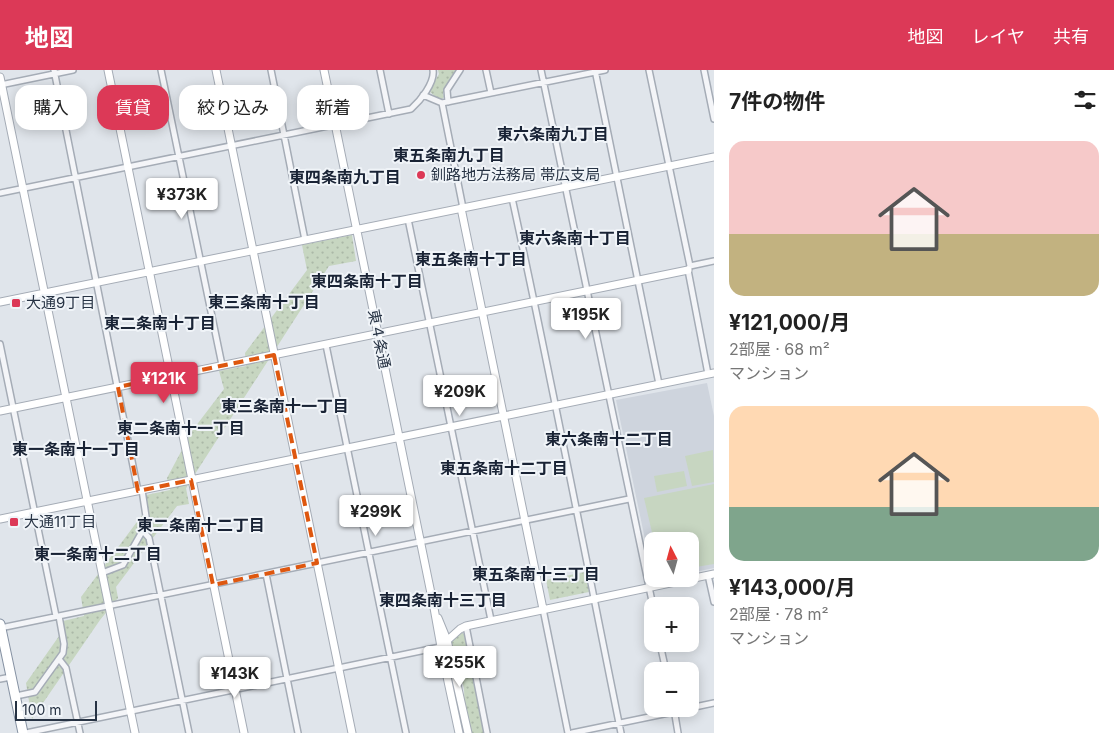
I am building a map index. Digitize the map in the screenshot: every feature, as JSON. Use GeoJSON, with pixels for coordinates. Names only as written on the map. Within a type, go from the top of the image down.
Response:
{"type":"FeatureCollection","features":[{"type":"Feature","properties":{"kind":"highway"},"geometry":{"type":"LineString","coordinates":[[0,626],[24,733]]}},
{"type":"Feature","properties":{"kind":"street"},"geometry":{"type":"LineString","coordinates":[[73,70],[1,82],[135,733]]}},
{"type":"Feature","properties":{"kind":"street"},"geometry":{"type":"LineString","coordinates":[[108,70],[244,733]]}},
{"type":"Feature","properties":{"kind":"street"},"geometry":{"type":"LineString","coordinates":[[161,70],[222,365]]}},
{"type":"Feature","properties":{"kind":"street"},"geometry":{"type":"LineString","coordinates":[[216,70],[352,733]]}},
{"type":"Feature","properties":{"kind":"street"},"geometry":{"type":"LineString","coordinates":[[271,70],[304,240]]}},
{"type":"Feature","properties":{"kind":"street","name":"東４条通"},"geometry":{"type":"LineString","coordinates":[[324,70],[327,85]]}},
{"type":"Feature","properties":{"kind":"street"},"geometry":{"type":"LineString","coordinates":[[380,70],[389,114]]}},
{"type":"Feature","properties":{"kind":"street"},"geometry":{"type":"LineString","coordinates":[[369,118],[411,109],[432,79],[433,70]]}},
{"type":"Feature","properties":{"kind":"street"},"geometry":{"type":"LineString","coordinates":[[448,102],[447,90],[460,70]]}},
{"type":"Feature","properties":{"kind":"street"},"geometry":{"type":"LineString","coordinates":[[486,70],[491,93]]}},
{"type":"Feature","properties":{"kind":"street"},"geometry":{"type":"LineString","coordinates":[[541,70],[644,565]]}},
{"type":"Feature","properties":{"kind":"street"},"geometry":{"type":"LineString","coordinates":[[423,94],[442,103],[606,70]]}},
{"type":"Feature","properties":{"kind":"street"},"geometry":{"type":"LineString","coordinates":[[0,519],[711,374],[649,70]]}},
{"type":"Feature","properties":{"kind":"street"},"geometry":{"type":"LineString","coordinates":[[704,70],[714,120]]}},
{"type":"Feature","properties":{"kind":"street"},"geometry":{"type":"LineString","coordinates":[[595,71],[659,384]]}},
{"type":"Feature","properties":{"kind":"street"},"geometry":{"type":"LineString","coordinates":[[54,72],[147,523],[124,565],[102,573]]}},
{"type":"Feature","properties":{"kind":"street"},"geometry":{"type":"LineString","coordinates":[[442,103],[482,312],[568,733]]}},
{"type":"Feature","properties":{"kind":"street"},"geometry":{"type":"LineString","coordinates":[[0,193],[310,130]]}},
{"type":"Feature","properties":{"kind":"street","name":"東４条通"},"geometry":{"type":"LineString","coordinates":[[336,130],[434,608],[440,647],[460,733]]}},
{"type":"Feature","properties":{"kind":"street"},"geometry":{"type":"LineString","coordinates":[[0,302],[714,157]]}},
{"type":"Feature","properties":{"kind":"street"},"geometry":{"type":"LineString","coordinates":[[512,198],[578,510],[594,599],[622,733]]}},
{"type":"Feature","properties":{"kind":"street"},"geometry":{"type":"LineString","coordinates":[[408,219],[490,620]]}},
{"type":"Feature","properties":{"kind":"street"},"geometry":{"type":"LineString","coordinates":[[0,411],[535,302],[638,280],[714,261]]}},
{"type":"Feature","properties":{"kind":"street"},"geometry":{"type":"LineString","coordinates":[[0,344],[64,644],[63,653],[35,692],[16,696]]}},
{"type":"Feature","properties":{"kind":"street"},"geometry":{"type":"LineString","coordinates":[[326,345],[406,733]]}},
{"type":"Feature","properties":{"kind":"street"},"geometry":{"type":"LineString","coordinates":[[0,626],[109,606],[629,499]]}},
{"type":"Feature","properties":{"kind":"street"},"geometry":{"type":"LineString","coordinates":[[143,531],[149,538],[189,733]]}},
{"type":"Feature","properties":{"kind":"street"},"geometry":{"type":"LineString","coordinates":[[266,574],[298,733]]}},
{"type":"Feature","properties":{"kind":"street"},"geometry":{"type":"LineString","coordinates":[[711,575],[714,602]]}},
{"type":"Feature","properties":{"kind":"street"},"geometry":{"type":"LineString","coordinates":[[24,733],[42,731],[440,647],[466,626],[644,588]]}},
{"type":"Feature","properties":{"kind":"street","name":"東４条通"},"geometry":{"type":"LineString","coordinates":[[434,608],[447,640],[468,733]]}},
{"type":"Feature","properties":{"kind":"street"},"geometry":{"type":"LineString","coordinates":[[466,626],[487,733]]}},
{"type":"Feature","properties":{"kind":"street"},"geometry":{"type":"LineString","coordinates":[[59,659],[66,668],[80,733]]}},
{"type":"Feature","properties":{"kind":"street"},"geometry":{"type":"LineString","coordinates":[[0,679],[11,677]]}},
{"type":"Feature","properties":{"kind":"street"},"geometry":{"type":"LineString","coordinates":[[699,707],[714,703]]}},
{"type":"Feature","properties":{"kind":"street"},"geometry":{"type":"LineString","coordinates":[[572,733],[644,717]]}},
{"type":"Feature","properties":{"kind":"street"},"geometry":{"type":"LineString","coordinates":[[675,717],[678,733]]}},
{"type":"Feature","properties":{"kind":"highlighted area"},"geometry":{"type":"Polygon","coordinates":[[[274,355],[317,563],[213,585],[191,480],[138,491],[118,387],[274,355]]]}},
{"type":"Feature","properties":{"kind":"shaded area"},"geometry":{"type":"Polygon","coordinates":[[[707,383],[714,416],[714,568],[699,571],[699,532],[644,532],[644,535],[616,400],[707,383]]]}},
{"type":"Feature","properties":{"kind":"green space"},"geometry":{"type":"Polygon","coordinates":[[[438,70],[457,70],[443,93],[444,97],[442,99],[438,99],[429,91],[439,74],[438,70]]]}},
{"type":"Feature","properties":{"kind":"green space"},"geometry":{"type":"Polygon","coordinates":[[[352,235],[356,261],[329,266],[186,488],[189,504],[177,506],[116,587],[118,598],[100,620],[32,719],[26,683],[64,629],[63,621],[84,616],[81,597],[148,507],[146,495],[170,490],[167,478],[192,431],[224,389],[219,371],[246,366],[245,353],[307,270],[302,245],[352,235]]]}},
{"type":"Feature","properties":{"kind":"green space"},"geometry":{"type":"Polygon","coordinates":[[[713,450],[714,482],[692,486],[685,456],[713,450]]]}},
{"type":"Feature","properties":{"kind":"green space"},"geometry":{"type":"Polygon","coordinates":[[[684,471],[687,486],[657,492],[654,476],[684,471]]]}},
{"type":"Feature","properties":{"kind":"green space"},"geometry":{"type":"Polygon","coordinates":[[[714,484],[714,564],[699,566],[699,532],[652,532],[644,498],[714,484]]]}},
{"type":"Feature","properties":{"kind":"green space"},"geometry":{"type":"Polygon","coordinates":[[[585,572],[589,592],[550,600],[546,580],[585,572]]]}},
{"type":"Feature","properties":{"kind":"green space"},"geometry":{"type":"Polygon","coordinates":[[[462,633],[464,634],[484,733],[471,733],[465,711],[463,686],[458,677],[451,642],[462,633]]]}},
{"type":"Feature","properties":{"kind":"place","name":"釧路地方法務局 帯広支局"},"geometry":{"type":"Point","coordinates":[421,175]}},
{"type":"Feature","properties":{"kind":"place","name":"大通9丁目"},"geometry":{"type":"Point","coordinates":[16,303]}},
{"type":"Feature","properties":{"kind":"place","name":"大通11丁目"},"geometry":{"type":"Point","coordinates":[14,522]}},
{"type":"Feature","properties":{"kind":"district","name":"東六条南九丁目"},"geometry":{"type":"Point","coordinates":[553,134]}},
{"type":"Feature","properties":{"kind":"district","name":"東五条南九丁目"},"geometry":{"type":"Point","coordinates":[449,155]}},
{"type":"Feature","properties":{"kind":"district","name":"東四条南九丁目"},"geometry":{"type":"Point","coordinates":[345,177]}},
{"type":"Feature","properties":{"kind":"district","name":"東六条南十丁目"},"geometry":{"type":"Point","coordinates":[575,238]}},
{"type":"Feature","properties":{"kind":"district","name":"東五条南十丁目"},"geometry":{"type":"Point","coordinates":[471,259]}},
{"type":"Feature","properties":{"kind":"district","name":"東四条南十丁目"},"geometry":{"type":"Point","coordinates":[367,281]}},
{"type":"Feature","properties":{"kind":"district","name":"東三条南十丁目"},"geometry":{"type":"Point","coordinates":[264,302]}},
{"type":"Feature","properties":{"kind":"district","name":"東二条南十丁目"},"geometry":{"type":"Point","coordinates":[160,323]}},
{"type":"Feature","properties":{"kind":"district","name":"東三条南十一丁目"},"geometry":{"type":"Point","coordinates":[285,406]}},
{"type":"Feature","properties":{"kind":"district","name":"東二条南十一丁目"},"geometry":{"type":"Point","coordinates":[181,428]}},
{"type":"Feature","properties":{"kind":"district","name":"東六条南十二丁目"},"geometry":{"type":"Point","coordinates":[609,439]}},
{"type":"Feature","properties":{"kind":"district","name":"東一条南十一丁目"},"geometry":{"type":"Point","coordinates":[76,449]}},
{"type":"Feature","properties":{"kind":"district","name":"東五条南十二丁目"},"geometry":{"type":"Point","coordinates":[504,468]}},
{"type":"Feature","properties":{"kind":"district","name":"東二条南十二丁目"},"geometry":{"type":"Point","coordinates":[201,525]}},
{"type":"Feature","properties":{"kind":"district","name":"東一条南十二丁目"},"geometry":{"type":"Point","coordinates":[98,554]}},
{"type":"Feature","properties":{"kind":"district","name":"東五条南十三丁目"},"geometry":{"type":"Point","coordinates":[536,574]}},
{"type":"Feature","properties":{"kind":"district","name":"東四条南十三丁目"},"geometry":{"type":"Point","coordinates":[443,600]}}]}
